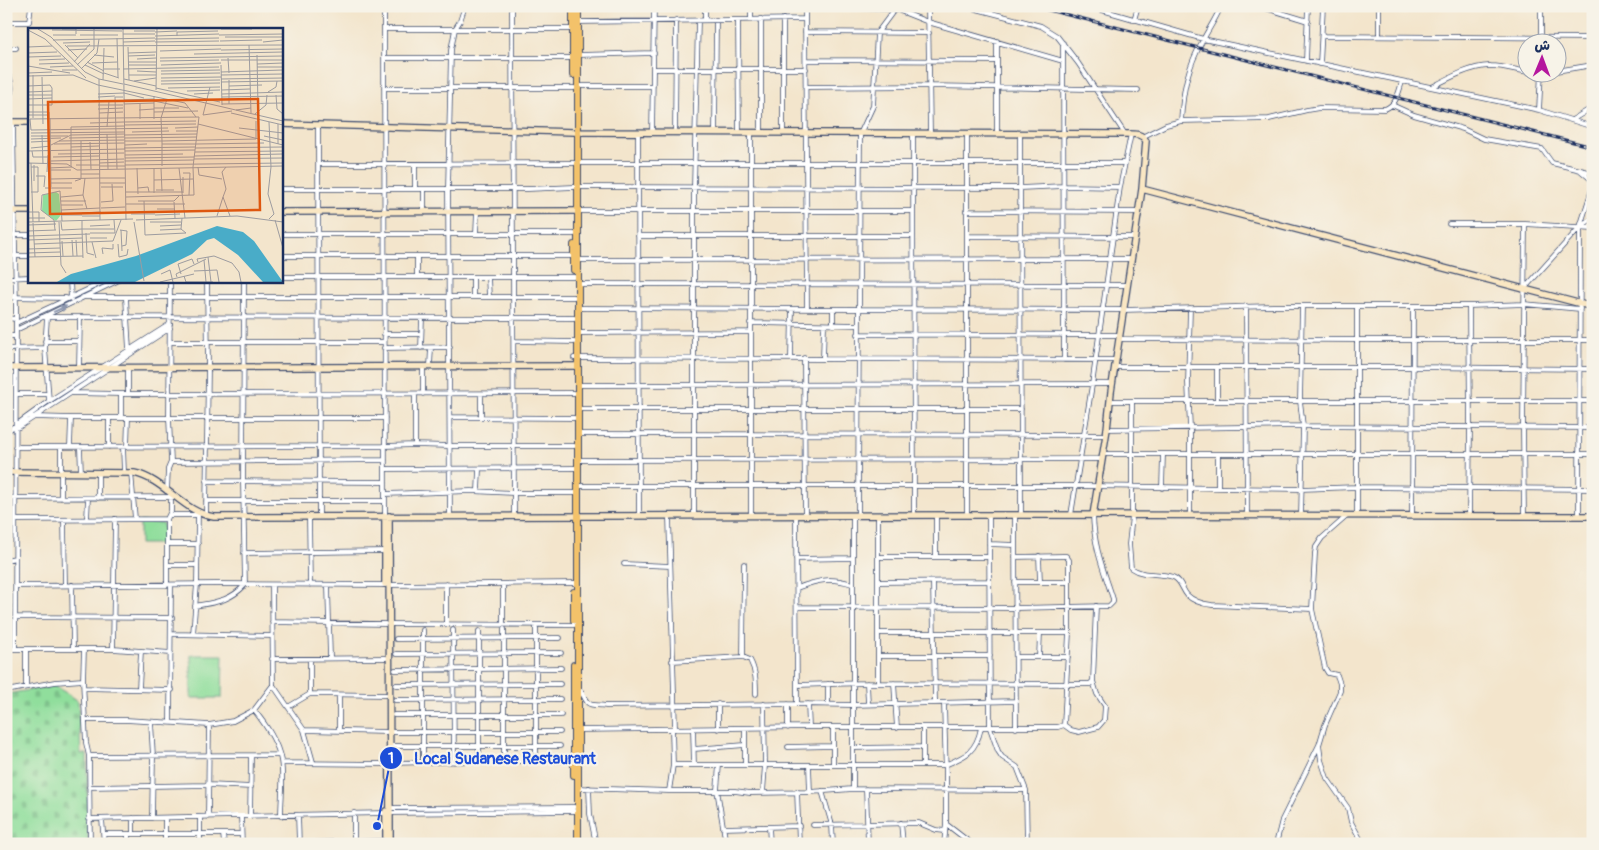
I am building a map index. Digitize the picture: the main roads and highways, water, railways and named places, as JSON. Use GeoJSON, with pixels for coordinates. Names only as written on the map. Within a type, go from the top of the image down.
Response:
{"type":"FeatureCollection","features":[{"type":"Feature","properties":{"kind":"main road"},"geometry":{"type":"LineString","coordinates":[[573,6],[576,56]]}},
{"type":"Feature","properties":{"kind":"main road"},"geometry":{"type":"LineString","coordinates":[[576,358],[574,342],[574,276],[576,258],[576,56],[578,6]]}},
{"type":"Feature","properties":{"kind":"main road"},"geometry":{"type":"LineString","coordinates":[[576,211],[574,234],[578,284],[578,333],[574,393],[576,516],[574,809],[576,844]]}},
{"type":"Feature","properties":{"kind":"main road"},"geometry":{"type":"LineString","coordinates":[[576,366],[579,460],[574,583],[576,691],[579,730],[576,844]]}},
{"type":"Feature","properties":{"kind":"railway"},"geometry":{"type":"LineString","coordinates":[[1032,6],[1593,147]]}},
{"type":"Feature","properties":{"kind":"place","name":"Local Sudanese Restaurant"},"geometry":{"type":"Point","coordinates":[377,826]}}]}
